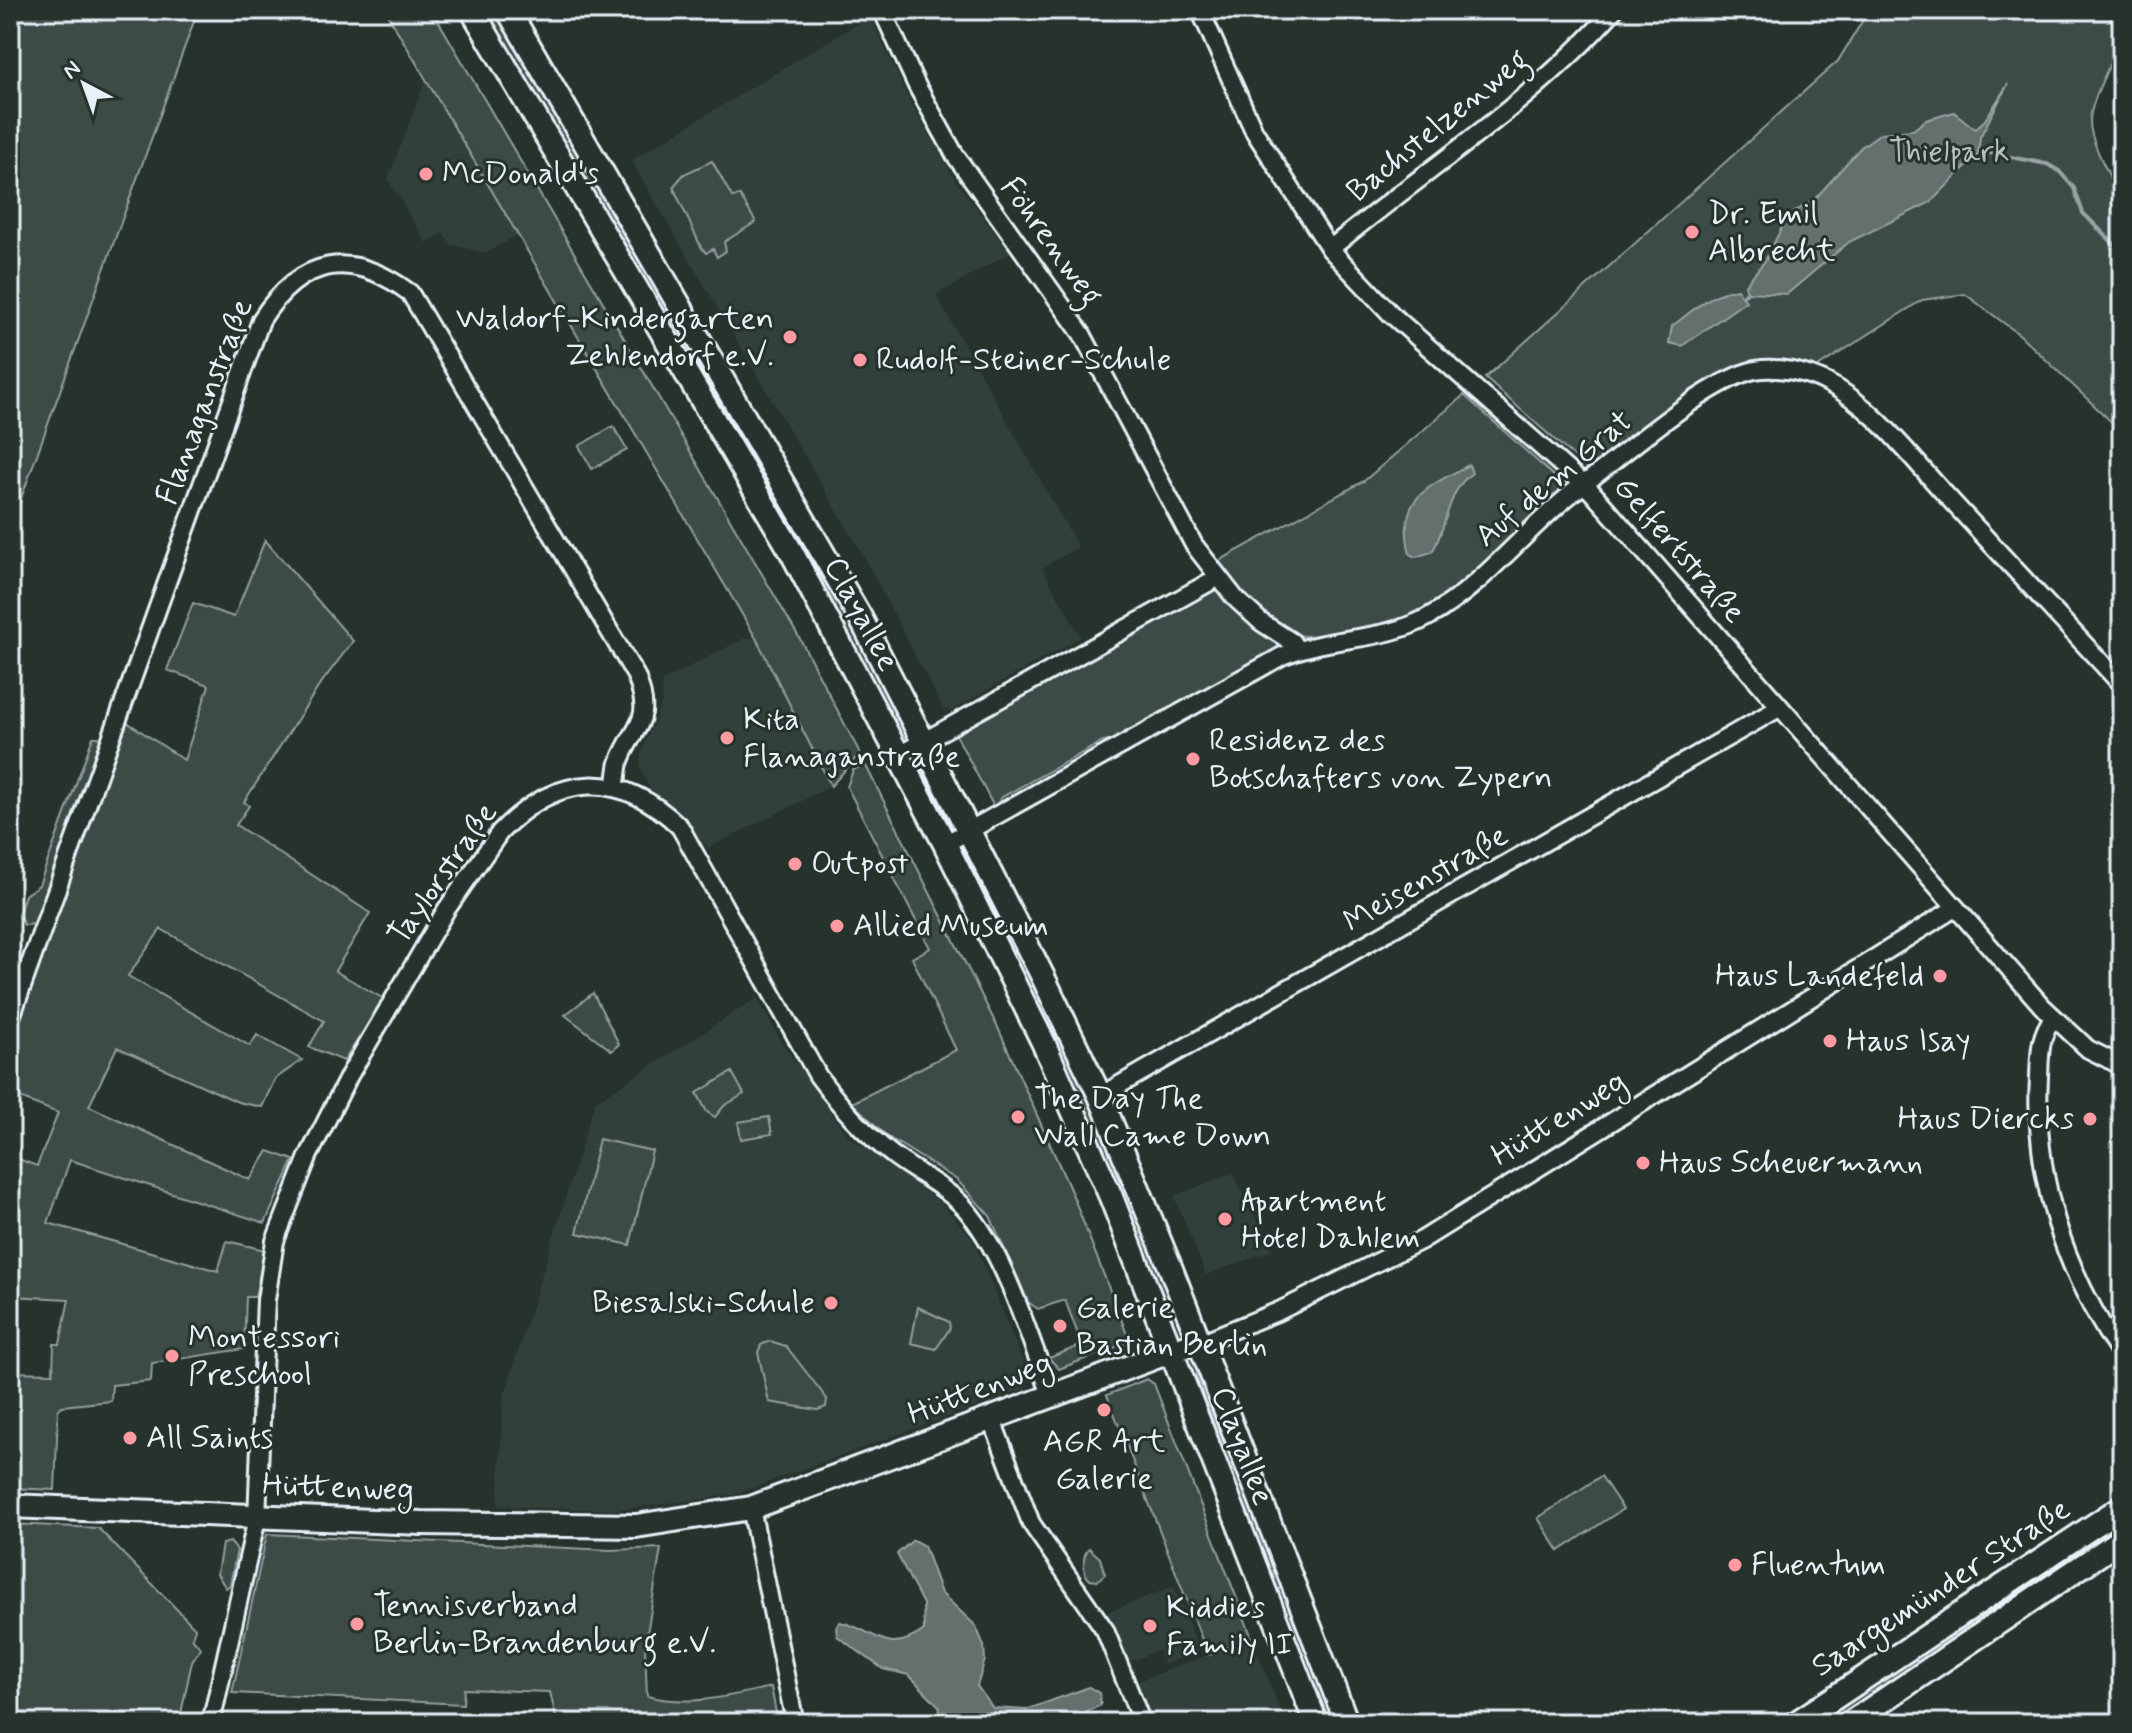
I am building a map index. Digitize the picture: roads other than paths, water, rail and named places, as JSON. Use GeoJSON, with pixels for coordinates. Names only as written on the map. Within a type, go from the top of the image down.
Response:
{"type":"FeatureCollection","features":[{"type":"Feature","properties":{"kind":"main road","name":"Clayallee"},"geometry":{"type":"LineString","coordinates":[[472,10],[791,551],[945,844],[1071,1102],[1316,1723]]}},
{"type":"Feature","properties":{"kind":"main road","name":"Clayallee"},"geometry":{"type":"LineString","coordinates":[[508,10],[776,466],[971,830],[1100,1096],[1200,1343],[1347,1723]]}},
{"type":"Feature","properties":{"kind":"main road","name":"Hüttenweg"},"geometry":{"type":"LineString","coordinates":[[10,1506],[257,1518],[618,1527],[751,1508],[1171,1351],[1200,1343]]}},
{"type":"Feature","properties":{"kind":"main road","name":"Saargemünder Straße"},"geometry":{"type":"LineString","coordinates":[[1796,1723],[2122,1507]]}},
{"type":"Feature","properties":{"kind":"main road","name":"Saargemünder Straße"},"geometry":{"type":"LineString","coordinates":[[1850,1723],[2122,1539]]}},
{"type":"Feature","properties":{"kind":"street","name":"Föhrenweg"},"geometry":{"type":"LineString","coordinates":[[882,10],[917,86],[955,155],[1082,334],[1121,401],[1176,514],[1217,578],[1261,622],[1292,642],[1297,650]]}},
{"type":"Feature","properties":{"kind":"street","name":"Gelfertstraße"},"geometry":{"type":"LineString","coordinates":[[1200,10],[1254,131],[1330,249],[1391,314],[1583,485],[2053,1018],[2088,1049],[2122,1066]]}},
{"type":"Feature","properties":{"kind":"street","name":"Bachstelzenweg"},"geometry":{"type":"LineString","coordinates":[[1330,249],[1537,83],[1587,40],[1614,10]]}},
{"type":"Feature","properties":{"kind":"street","name":"Flanaganstraße"},"geometry":{"type":"LineString","coordinates":[[10,1020],[261,320],[279,291],[305,274],[347,264],[387,276],[410,293],[636,676],[643,694],[643,722],[619,763],[615,788]]}},
{"type":"Feature","properties":{"kind":"street","name":"Auf dem Grat"},"geometry":{"type":"LineString","coordinates":[[945,844],[1297,650],[1382,634],[1425,619],[1463,595],[1583,485],[1711,389],[1734,376],[1778,369],[1816,378],[1851,399],[1879,423],[2122,685]]}},
{"type":"Feature","properties":{"kind":"street"},"geometry":{"type":"LineString","coordinates":[[899,755],[1217,578]]}},
{"type":"Feature","properties":{"kind":"street","name":"Meisenstraße"},"geometry":{"type":"LineString","coordinates":[[1100,1096],[1779,708]]}},
{"type":"Feature","properties":{"kind":"street","name":"Taylorstraße"},"geometry":{"type":"LineString","coordinates":[[211,1723],[257,1518],[266,1300],[275,1241],[308,1157],[410,970],[500,832],[517,815],[554,792],[592,784],[615,788],[651,802],[680,827],[818,1076],[853,1123],[963,1206],[981,1231],[997,1261],[1052,1397]]}},
{"type":"Feature","properties":{"kind":"street","name":"Hüttenweg"},"geometry":{"type":"LineString","coordinates":[[1200,1343],[1279,1311],[1422,1240],[1955,908]]}},
{"type":"Feature","properties":{"kind":"street"},"geometry":{"type":"LineString","coordinates":[[2053,1018],[2043,1033],[2038,1089],[2045,1175],[2064,1248],[2076,1279],[2087,1304],[2122,1356]]}},
{"type":"Feature","properties":{"kind":"street"},"geometry":{"type":"LineString","coordinates":[[992,1420],[1031,1523],[1105,1630],[1142,1723]]}},
{"type":"Feature","properties":{"kind":"street"},"geometry":{"type":"LineString","coordinates":[[751,1508],[795,1723]]}},
{"type":"Feature","properties":{"kind":"waterway"},"geometry":{"type":"LineString","coordinates":[[1980,151],[2047,164],[2059,171],[2074,188],[2083,213],[2122,252]]}},
{"type":"Feature","properties":{"kind":"waterway"},"geometry":{"type":"LineString","coordinates":[[1743,296],[1747,292]]}},
{"type":"Feature","properties":{"kind":"railway"},"geometry":{"type":"LineString","coordinates":[[2104,1723],[2122,1711]]}},
{"type":"Feature","properties":{"kind":"place","name":"McDonald's"},"geometry":{"type":"Point","coordinates":[426,174]}},
{"type":"Feature","properties":{"kind":"place","name":"Dr. Emil Albrecht"},"geometry":{"type":"Point","coordinates":[1692,232]}},
{"type":"Feature","properties":{"kind":"place","name":"Waldorf-Kindergarten Zehlendorf e.V."},"geometry":{"type":"Point","coordinates":[790,337]}},
{"type":"Feature","properties":{"kind":"place","name":"Rudolf-Steiner-Schule"},"geometry":{"type":"Point","coordinates":[860,360]}},
{"type":"Feature","properties":{"kind":"place","name":"Kita Flanaganstraße"},"geometry":{"type":"Point","coordinates":[727,738]}},
{"type":"Feature","properties":{"kind":"place","name":"Residenz des Botschafters von Zypern"},"geometry":{"type":"Point","coordinates":[1193,759]}},
{"type":"Feature","properties":{"kind":"place","name":"Outpost"},"geometry":{"type":"Point","coordinates":[795,864]}},
{"type":"Feature","properties":{"kind":"place","name":"Allied Museum"},"geometry":{"type":"Point","coordinates":[837,926]}},
{"type":"Feature","properties":{"kind":"place","name":"Haus Landefeld"},"geometry":{"type":"Point","coordinates":[1940,976]}},
{"type":"Feature","properties":{"kind":"place","name":"Haus Isay"},"geometry":{"type":"Point","coordinates":[1830,1041]}},
{"type":"Feature","properties":{"kind":"place","name":"The Day The Wall Came Down"},"geometry":{"type":"Point","coordinates":[1018,1117]}},
{"type":"Feature","properties":{"kind":"place","name":"Haus Diercks"},"geometry":{"type":"Point","coordinates":[2090,1119]}},
{"type":"Feature","properties":{"kind":"place","name":"Haus Scheuermann"},"geometry":{"type":"Point","coordinates":[1643,1163]}},
{"type":"Feature","properties":{"kind":"place","name":"Apartment Hotel Dahlem"},"geometry":{"type":"Point","coordinates":[1225,1219]}},
{"type":"Feature","properties":{"kind":"place","name":"Biesalski-Schule"},"geometry":{"type":"Point","coordinates":[831,1303]}},
{"type":"Feature","properties":{"kind":"place","name":"Galerie Bastian Berlin"},"geometry":{"type":"Point","coordinates":[1060,1326]}},
{"type":"Feature","properties":{"kind":"place","name":"Montessori Preschool"},"geometry":{"type":"Point","coordinates":[172,1356]}},
{"type":"Feature","properties":{"kind":"place","name":"AGR Art Galerie"},"geometry":{"type":"Point","coordinates":[1104,1410]}},
{"type":"Feature","properties":{"kind":"place","name":"All Saints"},"geometry":{"type":"Point","coordinates":[130,1438]}},
{"type":"Feature","properties":{"kind":"place","name":"Fluentum"},"geometry":{"type":"Point","coordinates":[1735,1565]}},
{"type":"Feature","properties":{"kind":"place","name":"Tennisverband Berlin-Brandenburg e.V."},"geometry":{"type":"Point","coordinates":[357,1624]}},
{"type":"Feature","properties":{"kind":"place","name":"Kiddies Family II"},"geometry":{"type":"Point","coordinates":[1150,1626]}},
{"type":"Feature","properties":{"kind":"park label","name":"Thielpark"},"geometry":{"type":"Point","coordinates":[1949,152]}}]}
